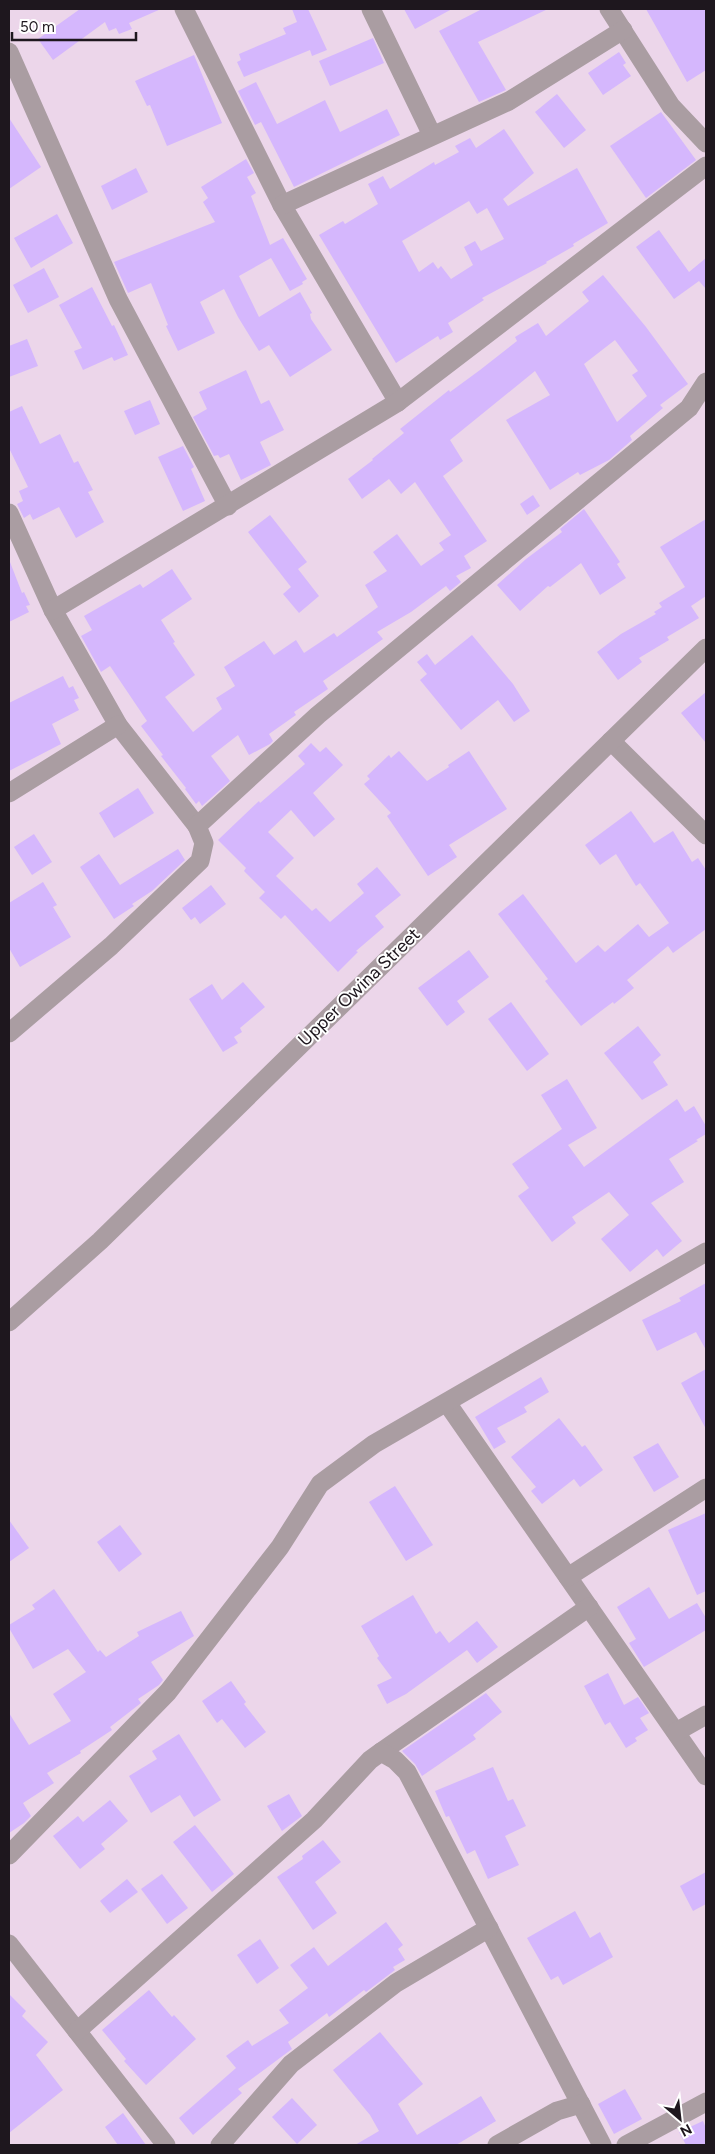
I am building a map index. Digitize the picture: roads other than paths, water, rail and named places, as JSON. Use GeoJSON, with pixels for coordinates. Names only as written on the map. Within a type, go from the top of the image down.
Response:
{"type":"FeatureCollection","features":[{"type":"Feature","properties":{"kind":"street"},"geometry":{"type":"LineString","coordinates":[[184,9],[282,205],[398,402]]}},
{"type":"Feature","properties":{"kind":"street"},"geometry":{"type":"LineString","coordinates":[[371,9],[432,135]]}},
{"type":"Feature","properties":{"kind":"street"},"geometry":{"type":"LineString","coordinates":[[609,9],[671,106],[706,144]]}},
{"type":"Feature","properties":{"kind":"street"},"geometry":{"type":"LineString","coordinates":[[282,205],[509,101],[623,30]]}},
{"type":"Feature","properties":{"kind":"street"},"geometry":{"type":"LineString","coordinates":[[9,52],[118,299],[228,506]]}},
{"type":"Feature","properties":{"kind":"street"},"geometry":{"type":"LineString","coordinates":[[53,610],[398,402],[706,166]]}},
{"type":"Feature","properties":{"kind":"street"},"geometry":{"type":"LineString","coordinates":[[197,826],[318,714],[689,408],[706,382]]}},
{"type":"Feature","properties":{"kind":"street"},"geometry":{"type":"LineString","coordinates":[[9,513],[53,610],[118,726],[197,826],[204,843],[200,861],[111,946],[9,1033]]}},
{"type":"Feature","properties":{"kind":"street","name":"Upper Owina Street"},"geometry":{"type":"LineString","coordinates":[[9,1322],[100,1241],[706,648]]}},
{"type":"Feature","properties":{"kind":"street"},"geometry":{"type":"LineString","coordinates":[[9,793],[118,726]]}},
{"type":"Feature","properties":{"kind":"street"},"geometry":{"type":"LineString","coordinates":[[611,741],[706,836]]}},
{"type":"Feature","properties":{"kind":"street"},"geometry":{"type":"LineString","coordinates":[[9,1855],[168,1692],[280,1547],[320,1484],[374,1444],[706,1252]]}},
{"type":"Feature","properties":{"kind":"street"},"geometry":{"type":"LineString","coordinates":[[447,1403],[706,1776]]}},
{"type":"Feature","properties":{"kind":"street"},"geometry":{"type":"LineString","coordinates":[[568,1577],[706,1488]]}},
{"type":"Feature","properties":{"kind":"street"},"geometry":{"type":"LineString","coordinates":[[77,2031],[314,1820],[370,1760],[589,1607]]}},
{"type":"Feature","properties":{"kind":"street"},"geometry":{"type":"LineString","coordinates":[[676,1732],[706,1715]]}},
{"type":"Feature","properties":{"kind":"street"},"geometry":{"type":"LineString","coordinates":[[382,1752],[395,1760],[407,1772],[602,2145]]}},
{"type":"Feature","properties":{"kind":"street"},"geometry":{"type":"LineString","coordinates":[[220,2145],[291,2064],[396,1983],[488,1928]]}},
{"type":"Feature","properties":{"kind":"street"},"geometry":{"type":"LineString","coordinates":[[9,1944],[166,2145]]}},
{"type":"Feature","properties":{"kind":"street"},"geometry":{"type":"LineString","coordinates":[[626,2145],[706,2102]]}},
{"type":"Feature","properties":{"kind":"street"},"geometry":{"type":"LineString","coordinates":[[497,2145],[557,2111],[581,2104]]}}]}
